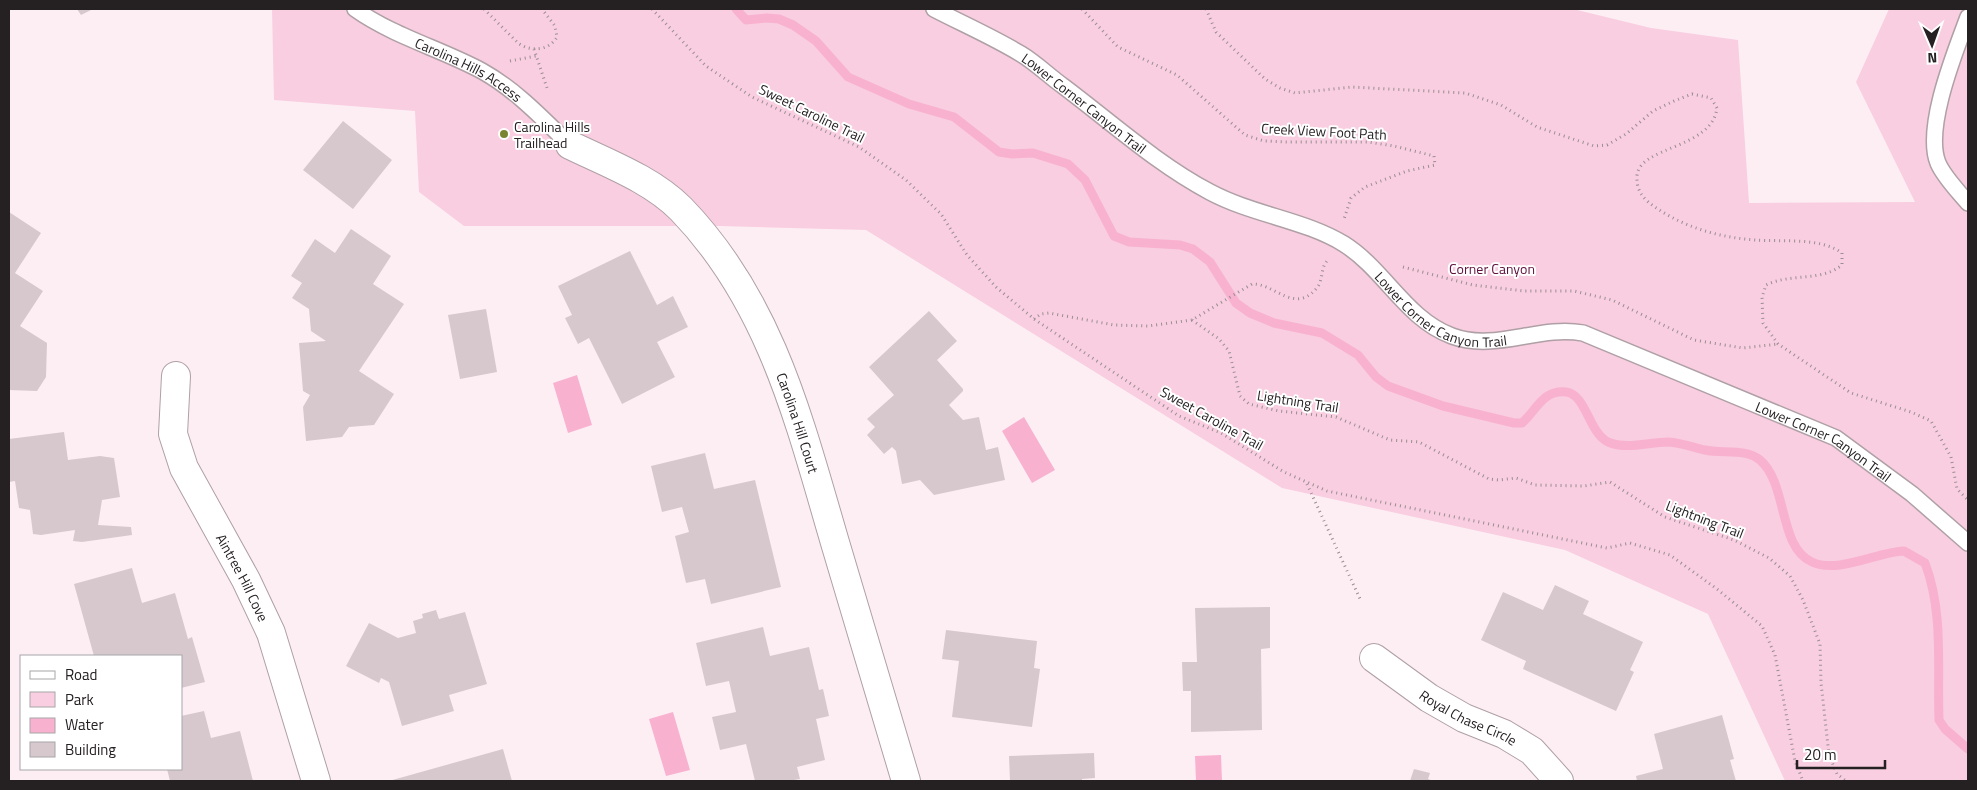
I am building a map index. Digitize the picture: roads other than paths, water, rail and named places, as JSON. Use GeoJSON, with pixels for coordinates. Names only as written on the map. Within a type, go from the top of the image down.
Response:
{"type":"FeatureCollection","features":[{"type":"Feature","properties":{"kind":"street","name":"Carolina Hill Court"},"geometry":{"type":"LineString","coordinates":[[570,144],[654,187],[680,208],[703,234],[742,292],[767,334],[788,387],[802,431],[906,781]]}},
{"type":"Feature","properties":{"kind":"street","name":"Aintree Hill Cove"},"geometry":{"type":"LineString","coordinates":[[176,376],[173,434],[184,468],[246,580],[271,633],[316,781]]}},
{"type":"Feature","properties":{"kind":"street","name":"Royal Chase Circle"},"geometry":{"type":"LineString","coordinates":[[1374,658],[1429,698],[1464,718],[1504,734],[1532,751],[1559,781]]}},
{"type":"Feature","properties":{"kind":"lane","name":"Carolina Hills Access"},"geometry":{"type":"LineString","coordinates":[[355,9],[390,28],[482,71],[506,86],[570,144]]}},
{"type":"Feature","properties":{"kind":"lane","name":"Lower Corner Canyon Trail"},"geometry":{"type":"LineString","coordinates":[[934,9],[1022,54],[1175,171],[1210,192],[1239,206],[1322,233],[1340,242],[1363,260],[1426,324],[1454,337],[1492,341],[1558,331],[1583,333],[1836,438],[1912,494],[1968,543]]}},
{"type":"Feature","properties":{"kind":"lane"},"geometry":{"type":"LineString","coordinates":[[1968,17],[1937,114],[1934,143],[1938,163],[1968,203]]}},
{"type":"Feature","properties":{"kind":"water"},"geometry":{"type":"Polygon","coordinates":[[[577,375],[592,425],[568,433],[553,383],[577,375]]]}},
{"type":"Feature","properties":{"kind":"water"},"geometry":{"type":"Polygon","coordinates":[[[1024,417],[1055,470],[1032,483],[1002,431],[1024,417]]]}},
{"type":"Feature","properties":{"kind":"water"},"geometry":{"type":"Polygon","coordinates":[[[673,712],[690,770],[666,776],[649,719],[673,712]]]}},
{"type":"Feature","properties":{"kind":"water"},"geometry":{"type":"Polygon","coordinates":[[[1221,755],[1222,781],[1196,781],[1195,756],[1221,755]]]}},
{"type":"Feature","properties":{"kind":"waterway"},"geometry":{"type":"LineString","coordinates":[[736,9],[746,20],[779,19],[793,25],[816,41],[848,77],[909,104],[954,117],[999,152],[1012,154],[1033,153],[1068,164],[1085,180],[1114,236],[1129,242],[1180,245],[1193,249],[1210,262],[1236,303],[1250,313],[1274,323],[1322,333],[1358,355],[1376,377],[1388,386],[1443,406],[1514,423],[1522,423],[1551,394],[1566,392],[1573,394],[1578,399],[1596,431],[1608,442],[1630,446],[1668,442],[1705,450],[1754,456],[1769,471],[1775,484],[1793,543],[1801,554],[1812,562],[1822,565],[1845,564],[1904,551],[1925,563],[1935,601],[1937,621],[1939,720],[1945,729],[1968,749]]}},
{"type":"Feature","properties":{"kind":"place","name":"Carolina Hills Trailhead"},"geometry":{"type":"Point","coordinates":[504,134]}},
{"type":"Feature","properties":{"kind":"park label","name":"Corner Canyon"},"geometry":{"type":"Point","coordinates":[1492,268]}}]}
